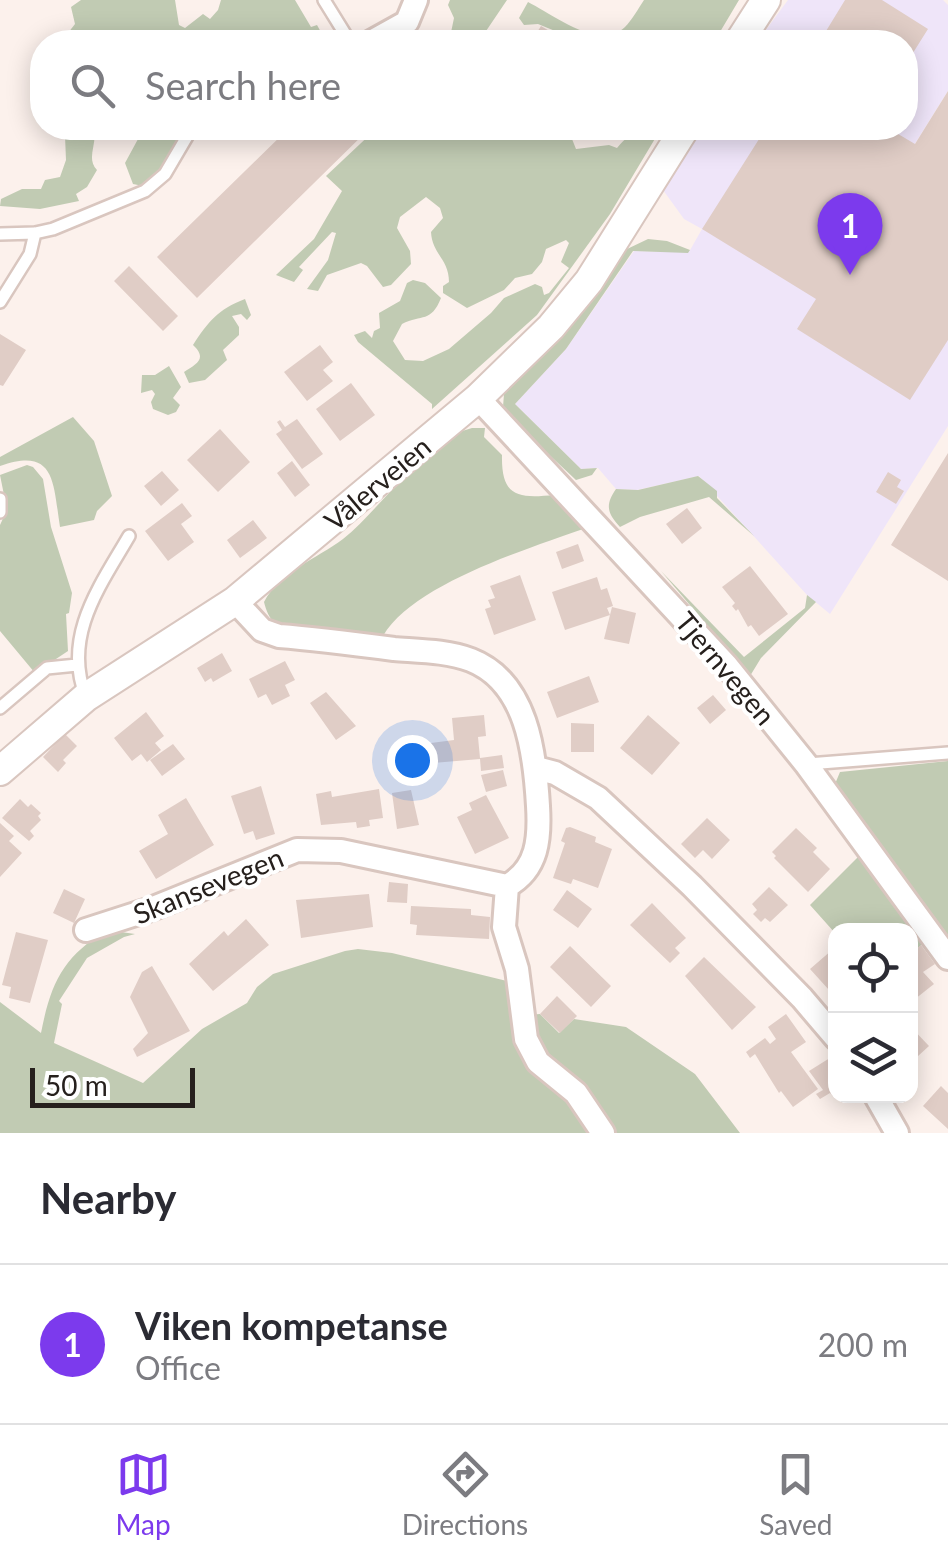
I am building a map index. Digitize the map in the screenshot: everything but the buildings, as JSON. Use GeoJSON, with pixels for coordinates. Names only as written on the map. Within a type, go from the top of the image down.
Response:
{"type":"FeatureCollection","features":[{"type":"Feature","properties":{"kind":"street"},"geometry":{"type":"LineString","coordinates":[[392,30],[407,22],[416,0]]}},
{"type":"Feature","properties":{"kind":"street"},"geometry":{"type":"LineString","coordinates":[[747,30],[766,0]]}},
{"type":"Feature","properties":{"kind":"street","name":"Vålerveien"},"geometry":{"type":"LineString","coordinates":[[0,771],[86,696],[236,601],[478,398],[590,282],[672,140]]}},
{"type":"Feature","properties":{"kind":"street","name":"Tjernvegen"},"geometry":{"type":"LineString","coordinates":[[478,398],[726,665],[806,764],[948,958]]}},
{"type":"Feature","properties":{"kind":"street"},"geometry":{"type":"LineString","coordinates":[[236,601],[262,630],[279,636],[432,652],[471,660],[504,682],[522,713],[536,768],[539,816],[536,850],[523,878],[507,886],[504,928],[518,969],[526,1039],[538,1062],[576,1093],[603,1133]]}},
{"type":"Feature","properties":{"kind":"street"},"geometry":{"type":"LineString","coordinates":[[536,768],[555,772],[598,798],[692,886],[828,1029]]}},
{"type":"Feature","properties":{"kind":"street","name":"Skansevegen"},"geometry":{"type":"LineString","coordinates":[[86,930],[151,909],[297,850],[340,851],[507,886]]}},
{"type":"Feature","properties":{"kind":"street"},"geometry":{"type":"LineString","coordinates":[[880,1103],[897,1133]]}},
{"type":"Feature","properties":{"kind":"lane"},"geometry":{"type":"LineString","coordinates":[[324,0],[343,30]]}},
{"type":"Feature","properties":{"kind":"lane"},"geometry":{"type":"LineString","coordinates":[[0,234],[34,233],[154,186],[184,140]]}},
{"type":"Feature","properties":{"kind":"lane"},"geometry":{"type":"LineString","coordinates":[[0,302],[30,254],[34,233]]}},
{"type":"Feature","properties":{"kind":"lane"},"geometry":{"type":"LineString","coordinates":[[0,499],[0,512]]}},
{"type":"Feature","properties":{"kind":"lane"},"geometry":{"type":"LineString","coordinates":[[86,696],[77,665],[78,636],[130,536]]}},
{"type":"Feature","properties":{"kind":"lane"},"geometry":{"type":"LineString","coordinates":[[0,708],[47,668],[77,665]]}},
{"type":"Feature","properties":{"kind":"lane"},"geometry":{"type":"LineString","coordinates":[[806,764],[948,752]]}},
{"type":"Feature","properties":{"kind":"shaded area"},"geometry":{"type":"Polygon","coordinates":[[[788,0],[943,0],[948,5],[948,91],[918,139],[918,30],[766,30],[788,0]]]}},
{"type":"Feature","properties":{"kind":"shaded area"},"geometry":{"type":"Polygon","coordinates":[[[694,140],[917,140],[886,190],[948,230],[948,426],[830,614],[807,595],[699,476],[637,490],[616,489],[598,468],[581,469],[515,404],[566,349],[634,251],[689,252],[702,229],[684,219],[663,190],[694,140]]]}},
{"type":"Feature","properties":{"kind":"green space"},"geometry":{"type":"Polygon","coordinates":[[[81,0],[175,0],[179,25],[185,28],[203,14],[210,19],[221,0],[295,0],[311,27],[317,25],[320,30],[70,30],[75,24],[71,7],[81,0]]]}},
{"type":"Feature","properties":{"kind":"green space"},"geometry":{"type":"Polygon","coordinates":[[[450,0],[507,0],[487,30],[452,30],[454,18],[448,5],[450,0]]]}},
{"type":"Feature","properties":{"kind":"green space"},"geometry":{"type":"Polygon","coordinates":[[[644,0],[739,0],[721,30],[621,30],[644,0]]]}},
{"type":"Feature","properties":{"kind":"green space"},"geometry":{"type":"Polygon","coordinates":[[[528,2],[582,30],[524,25],[519,18],[528,2]]]}},
{"type":"Feature","properties":{"kind":"green space"},"geometry":{"type":"Polygon","coordinates":[[[65,140],[94,140],[92,160],[97,170],[87,187],[76,194],[79,201],[40,209],[0,206],[1,199],[22,189],[41,189],[45,180],[60,177],[66,160],[65,140]]]}},
{"type":"Feature","properties":{"kind":"green space"},"geometry":{"type":"Polygon","coordinates":[[[137,140],[178,140],[159,172],[143,186],[133,184],[125,163],[137,140]]]}},
{"type":"Feature","properties":{"kind":"green space"},"geometry":{"type":"Polygon","coordinates":[[[364,140],[572,140],[576,149],[609,145],[617,148],[625,140],[654,140],[610,214],[537,315],[432,409],[432,404],[354,335],[365,331],[372,338],[380,328],[379,313],[400,301],[407,283],[425,283],[441,298],[437,306],[430,315],[402,324],[393,341],[405,360],[423,361],[449,349],[504,298],[535,284],[542,287],[544,295],[549,293],[569,268],[561,262],[569,243],[566,240],[546,249],[532,274],[515,278],[504,290],[467,308],[443,293],[443,286],[449,282],[448,274],[431,232],[443,218],[440,208],[426,197],[400,217],[397,228],[410,251],[411,264],[391,285],[383,287],[361,263],[327,275],[318,291],[307,289],[328,260],[336,233],[332,232],[299,267],[303,270],[294,282],[276,275],[314,239],[342,191],[326,176],[364,140]]]}},
{"type":"Feature","properties":{"kind":"green space"},"geometry":{"type":"Polygon","coordinates":[[[648,239],[690,250],[633,251],[566,349],[515,404],[581,469],[597,468],[592,475],[576,480],[513,421],[503,407],[504,394],[547,348],[625,250],[648,239]]]}},
{"type":"Feature","properties":{"kind":"green space"},"geometry":{"type":"Polygon","coordinates":[[[245,299],[251,315],[247,320],[241,314],[232,316],[239,335],[223,350],[227,360],[205,380],[189,383],[184,372],[199,361],[200,354],[193,345],[198,337],[221,312],[245,299]]]}},
{"type":"Feature","properties":{"kind":"green space"},"geometry":{"type":"Polygon","coordinates":[[[169,366],[181,387],[173,398],[180,405],[168,415],[153,409],[152,390],[141,393],[142,375],[155,375],[169,366]]]}},
{"type":"Feature","properties":{"kind":"green space"},"geometry":{"type":"Polygon","coordinates":[[[73,417],[94,441],[112,496],[94,520],[60,527],[53,483],[42,465],[18,461],[0,466],[0,457],[73,417]]]}},
{"type":"Feature","properties":{"kind":"green space"},"geometry":{"type":"Polygon","coordinates":[[[485,428],[484,437],[502,455],[509,488],[523,495],[555,495],[586,528],[505,557],[446,584],[398,617],[383,636],[298,630],[271,619],[264,602],[279,582],[343,539],[417,467],[459,432],[485,428]]]}},
{"type":"Feature","properties":{"kind":"green space"},"geometry":{"type":"Polygon","coordinates":[[[27,465],[43,479],[51,527],[72,593],[66,614],[68,651],[35,673],[0,631],[0,525],[7,510],[0,475],[27,465]]]}},
{"type":"Feature","properties":{"kind":"green space"},"geometry":{"type":"Polygon","coordinates":[[[698,476],[717,491],[717,498],[754,536],[709,497],[640,517],[620,527],[610,513],[610,500],[616,489],[638,490],[698,476]]]}},
{"type":"Feature","properties":{"kind":"green space"},"geometry":{"type":"Polygon","coordinates":[[[661,571],[744,657],[805,608],[807,595],[816,602],[761,658],[750,676],[661,571]]]}},
{"type":"Feature","properties":{"kind":"green space"},"geometry":{"type":"Polygon","coordinates":[[[948,761],[948,940],[835,784],[840,772],[948,761]]]}},
{"type":"Feature","properties":{"kind":"green space"},"geometry":{"type":"Polygon","coordinates":[[[860,855],[912,923],[828,925],[810,905],[860,855]]]}},
{"type":"Feature","properties":{"kind":"green space"},"geometry":{"type":"Polygon","coordinates":[[[107,930],[135,934],[87,958],[59,1001],[62,1004],[54,1043],[143,1083],[202,1029],[247,1003],[257,987],[273,974],[358,949],[392,953],[515,983],[519,1030],[598,1133],[0,1133],[0,1002],[41,1033],[61,972],[80,950],[107,930]]]}},
{"type":"Feature","properties":{"kind":"green space"},"geometry":{"type":"Polygon","coordinates":[[[918,931],[926,941],[918,948],[918,931]]]}},
{"type":"Feature","properties":{"kind":"green space"},"geometry":{"type":"Polygon","coordinates":[[[540,1014],[559,1033],[574,1019],[626,1027],[695,1074],[740,1133],[609,1133],[548,1066],[526,1015],[540,1014]]]}},
{"type":"Feature","properties":{"kind":"place","name":"Viken kompetanse"},"geometry":{"type":"Point","coordinates":[850,275]}}]}
